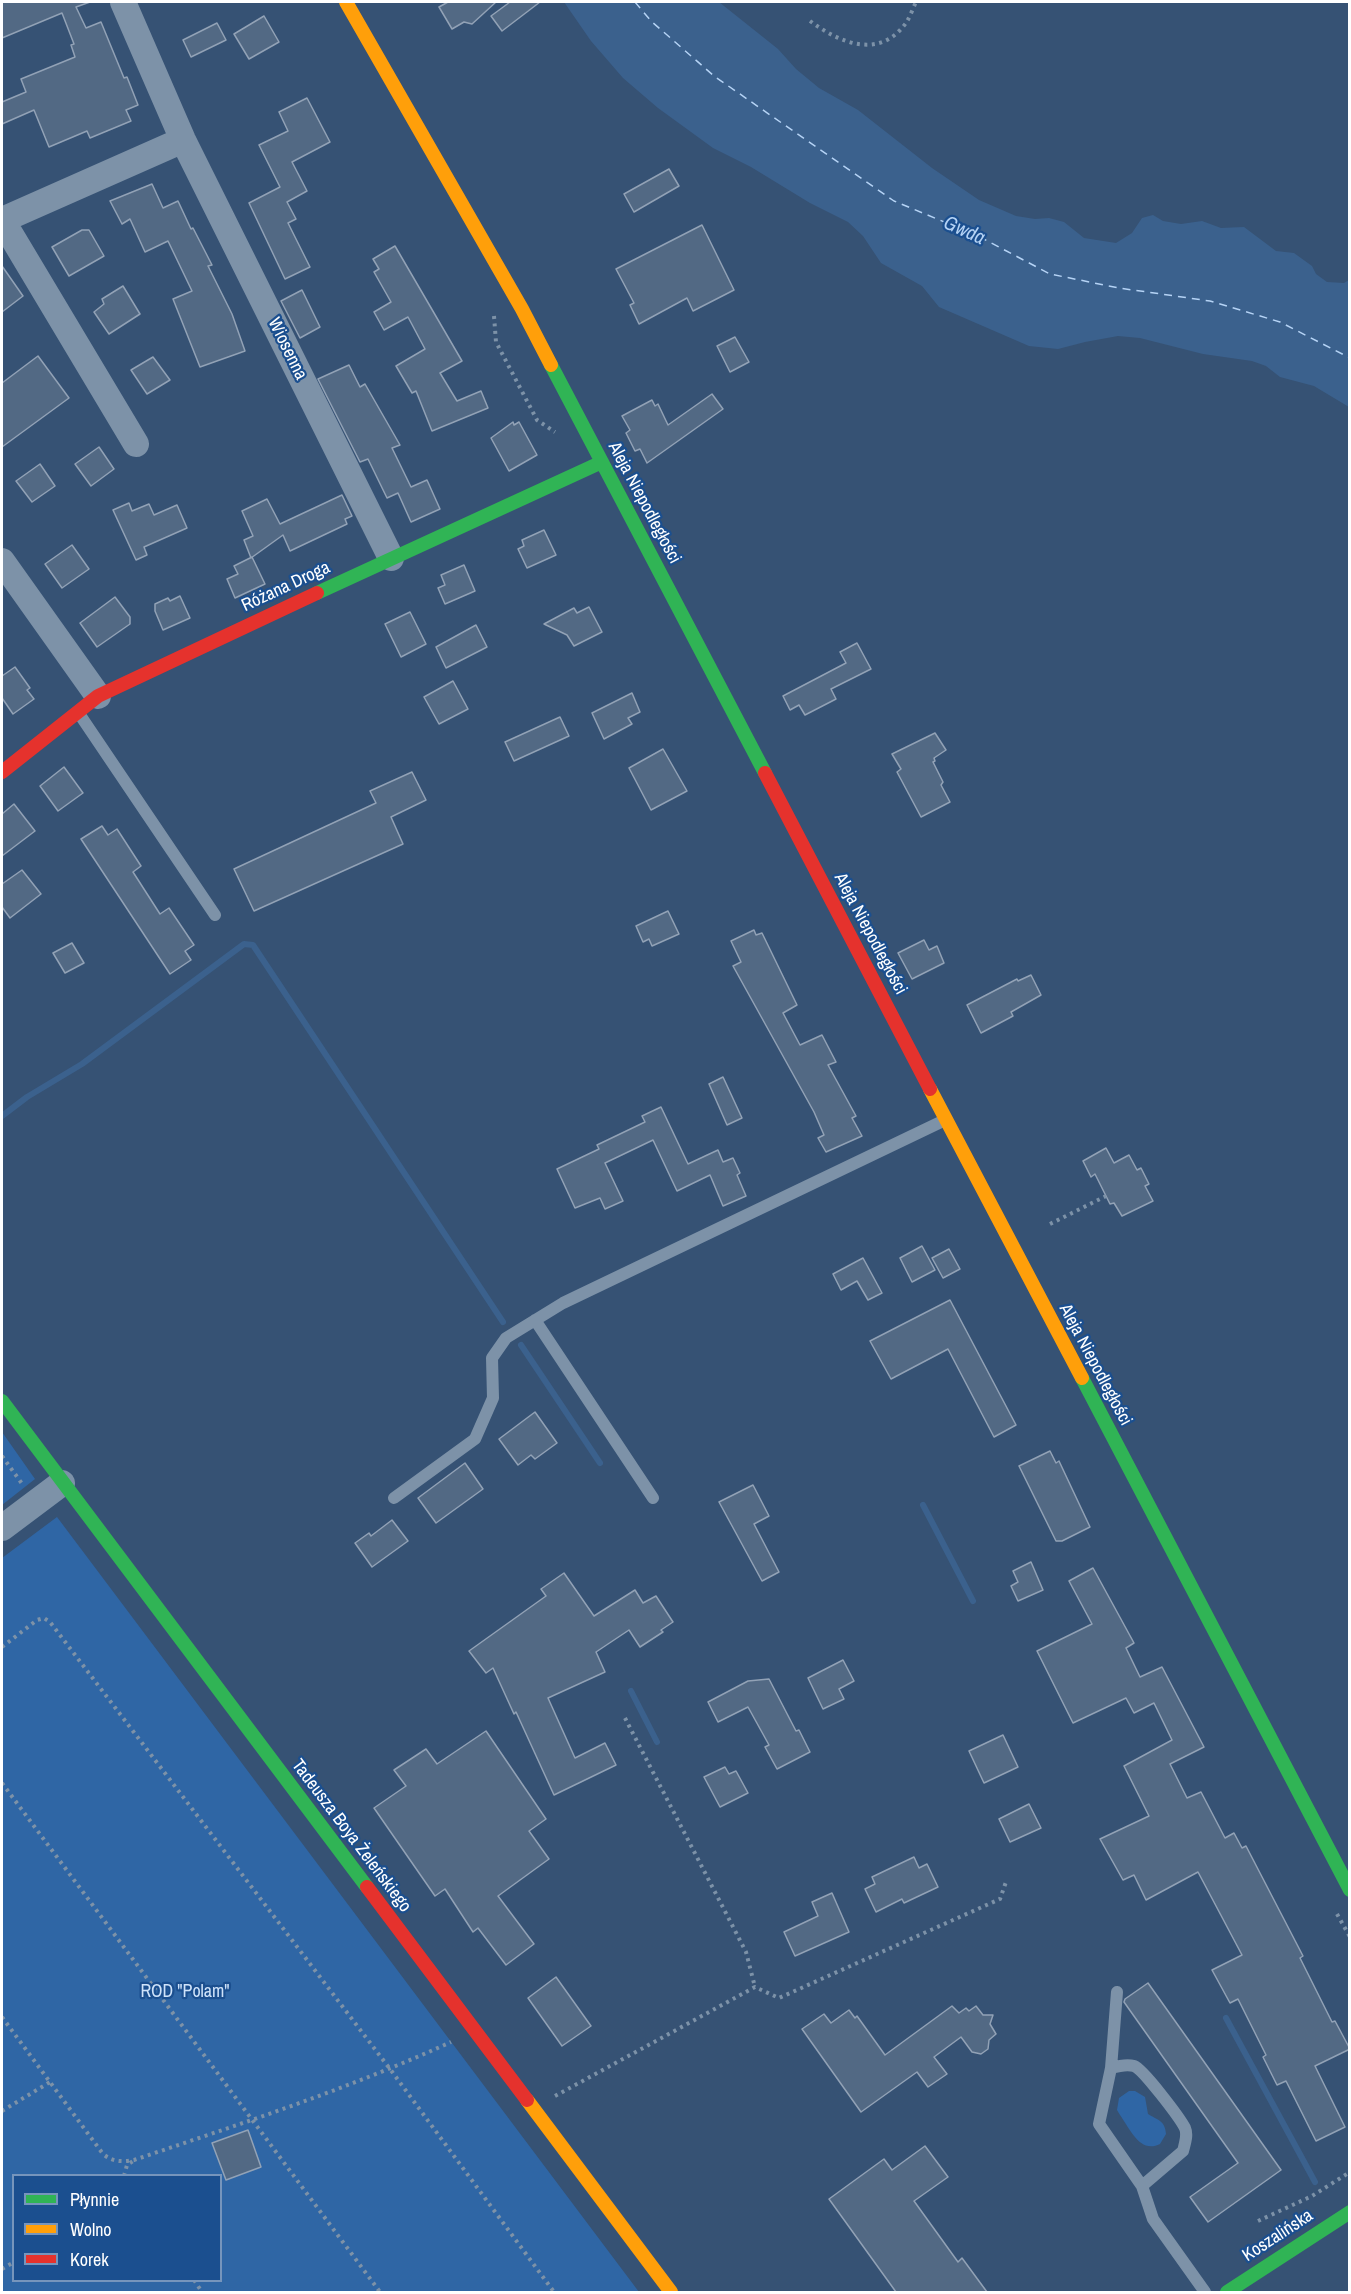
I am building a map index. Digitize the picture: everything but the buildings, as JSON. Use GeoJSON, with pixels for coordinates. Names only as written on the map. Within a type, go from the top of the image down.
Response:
{"type":"FeatureCollection","features":[{"type":"Feature","properties":{"kind":"street","name":"Wiosenna"},"geometry":{"type":"LineString","coordinates":[[123,2],[183,140],[391,558]]}},
{"type":"Feature","properties":{"kind":"street","name":"Aleja Niepodległości"},"geometry":{"type":"LineString","coordinates":[[346,2],[522,309],[1350,1890]]}},
{"type":"Feature","properties":{"kind":"street"},"geometry":{"type":"LineString","coordinates":[[135,444],[2,220],[183,140]]}},
{"type":"Feature","properties":{"kind":"street","name":"Różana Droga"},"geometry":{"type":"LineString","coordinates":[[2,772],[98,696],[602,462]]}},
{"type":"Feature","properties":{"kind":"street"},"geometry":{"type":"LineString","coordinates":[[2,561],[98,696]]}},
{"type":"Feature","properties":{"kind":"street","name":"Tadeusza Boya Żeleńskiego"},"geometry":{"type":"LineString","coordinates":[[2,1401],[670,2292]]}},
{"type":"Feature","properties":{"kind":"street"},"geometry":{"type":"LineString","coordinates":[[2,1528],[62,1483]]}},
{"type":"Feature","properties":{"kind":"street","name":"Koszalińska"},"geometry":{"type":"LineString","coordinates":[[1227,2292],[1350,2212]]}},
{"type":"Feature","properties":{"kind":"lane"},"geometry":{"type":"LineString","coordinates":[[79,713],[215,915]]}},
{"type":"Feature","properties":{"kind":"lane"},"geometry":{"type":"LineString","coordinates":[[394,1498],[475,1439],[493,1398],[492,1358],[506,1338],[563,1303],[946,1119]]}},
{"type":"Feature","properties":{"kind":"lane"},"geometry":{"type":"LineString","coordinates":[[535,1320],[653,1498]]}},
{"type":"Feature","properties":{"kind":"lane"},"geometry":{"type":"LineString","coordinates":[[1117,1992],[1111,2068],[1099,2124],[1142,2186],[1153,2219],[1205,2292]]}},
{"type":"Feature","properties":{"kind":"lane"},"geometry":{"type":"LineString","coordinates":[[1111,2068],[1121,2065],[1134,2066],[1144,2073],[1185,2128],[1186,2142],[1183,2151],[1142,2186]]}},
{"type":"Feature","properties":{"kind":"path"},"geometry":{"type":"LineString","coordinates":[[810,21],[827,34],[847,43],[871,46],[891,37],[906,23],[916,2]]}},
{"type":"Feature","properties":{"kind":"path"},"geometry":{"type":"LineString","coordinates":[[1050,1224],[1106,1196]]}},
{"type":"Feature","properties":{"kind":"path"},"geometry":{"type":"LineString","coordinates":[[2,1456],[25,1487]]}},
{"type":"Feature","properties":{"kind":"path"},"geometry":{"type":"LineString","coordinates":[[2,1647],[37,1620],[44,1618],[50,1622],[390,2069],[554,2292]]}},
{"type":"Feature","properties":{"kind":"path"},"geometry":{"type":"LineString","coordinates":[[625,1718],[746,1952],[756,1987],[779,1998],[1000,1899],[1007,1879]]}},
{"type":"Feature","properties":{"kind":"path"},"geometry":{"type":"LineString","coordinates":[[2,1783],[380,2292]]}},
{"type":"Feature","properties":{"kind":"path"},"geometry":{"type":"LineString","coordinates":[[534,2108],[756,1987]]}},
{"type":"Feature","properties":{"kind":"path"},"geometry":{"type":"LineString","coordinates":[[2,2017],[103,2154],[111,2160],[134,2160],[252,2120],[390,2069],[452,2041]]}},
{"type":"Feature","properties":{"kind":"path"},"geometry":{"type":"LineString","coordinates":[[2,2111],[50,2082]]}},
{"type":"Feature","properties":{"kind":"path"},"geometry":{"type":"LineString","coordinates":[[124,2174],[128,2165],[134,2160]]}},
{"type":"Feature","properties":{"kind":"path"},"geometry":{"type":"LineString","coordinates":[[1258,2221],[1312,2196],[1350,2172]]}},
{"type":"Feature","properties":{"kind":"green space"},"geometry":{"type":"Polygon","coordinates":[[[2,1432],[35,1479],[2,1505],[2,1432]]]}},
{"type":"Feature","properties":{"kind":"green space","name":"ROD \"Polam\""},"geometry":{"type":"Polygon","coordinates":[[[57,1517],[639,2292],[2,2292],[2,1558],[57,1517]]]}},
{"type":"Feature","properties":{"kind":"green space"},"geometry":{"type":"Polygon","coordinates":[[[1129,2091],[1135,2091],[1145,2097],[1148,2114],[1164,2126],[1166,2134],[1160,2144],[1147,2146],[1141,2143],[1117,2110],[1119,2098],[1129,2091]]]}},
{"type":"Feature","properties":{"kind":"water","name":"Gwda"},"geometry":{"type":"Polygon","coordinates":[[[564,2],[719,2],[778,49],[796,69],[819,88],[858,110],[932,168],[979,200],[1016,216],[1035,219],[1049,218],[1064,222],[1084,238],[1116,243],[1132,233],[1142,218],[1153,215],[1163,221],[1181,224],[1202,221],[1221,228],[1244,227],[1276,251],[1294,253],[1312,266],[1316,274],[1327,282],[1344,283],[1349,280],[1349,407],[1314,386],[1280,377],[1266,366],[1252,361],[1203,354],[1140,338],[1118,336],[1058,349],[1029,346],[939,307],[922,286],[881,263],[863,236],[848,222],[713,148],[658,108],[623,78],[591,41],[564,2]]]}},
{"type":"Feature","properties":{"kind":"waterway"},"geometry":{"type":"LineString","coordinates":[[2,1116],[27,1097],[82,1064],[244,944],[253,945],[503,1322]]}},
{"type":"Feature","properties":{"kind":"waterway"},"geometry":{"type":"LineString","coordinates":[[521,1345],[600,1463]]}},
{"type":"Feature","properties":{"kind":"waterway"},"geometry":{"type":"LineString","coordinates":[[923,1505],[973,1601]]}},
{"type":"Feature","properties":{"kind":"waterway"},"geometry":{"type":"LineString","coordinates":[[631,1691],[657,1742]]}},
{"type":"Feature","properties":{"kind":"waterway"},"geometry":{"type":"LineString","coordinates":[[1226,2018],[1315,2182]]}},
{"type":"Feature","properties":{"kind":"ferry route"},"geometry":{"type":"LineString","coordinates":[[635,2],[651,21],[714,76],[894,201],[978,236],[1050,274],[1119,288],[1210,301],[1280,322],[1350,358]]}},
{"type":"Feature","properties":{"kind":"traffic: fast"},"geometry":{"type":"LineString","coordinates":[[551,365],[765,773]]}},
{"type":"Feature","properties":{"kind":"traffic: fast"},"geometry":{"type":"LineString","coordinates":[[317,593],[602,462]]}},
{"type":"Feature","properties":{"kind":"traffic: fast"},"geometry":{"type":"LineString","coordinates":[[1082,1378],[1350,1890]]}},
{"type":"Feature","properties":{"kind":"traffic: fast"},"geometry":{"type":"LineString","coordinates":[[2,1401],[367,1887]]}},
{"type":"Feature","properties":{"kind":"traffic: fast"},"geometry":{"type":"LineString","coordinates":[[1227,2292],[1350,2212]]}},
{"type":"Feature","properties":{"kind":"traffic: slow"},"geometry":{"type":"LineString","coordinates":[[346,2],[522,309],[551,365]]}},
{"type":"Feature","properties":{"kind":"traffic: slow"},"geometry":{"type":"LineString","coordinates":[[930,1089],[1082,1378]]}},
{"type":"Feature","properties":{"kind":"traffic: slow"},"geometry":{"type":"LineString","coordinates":[[527,2100],[671,2292]]}},
{"type":"Feature","properties":{"kind":"traffic: jam"},"geometry":{"type":"LineString","coordinates":[[2,772],[98,696],[317,593]]}},
{"type":"Feature","properties":{"kind":"traffic: jam"},"geometry":{"type":"LineString","coordinates":[[765,773],[930,1089]]}},
{"type":"Feature","properties":{"kind":"traffic: jam"},"geometry":{"type":"LineString","coordinates":[[367,1887],[527,2100]]}}]}
